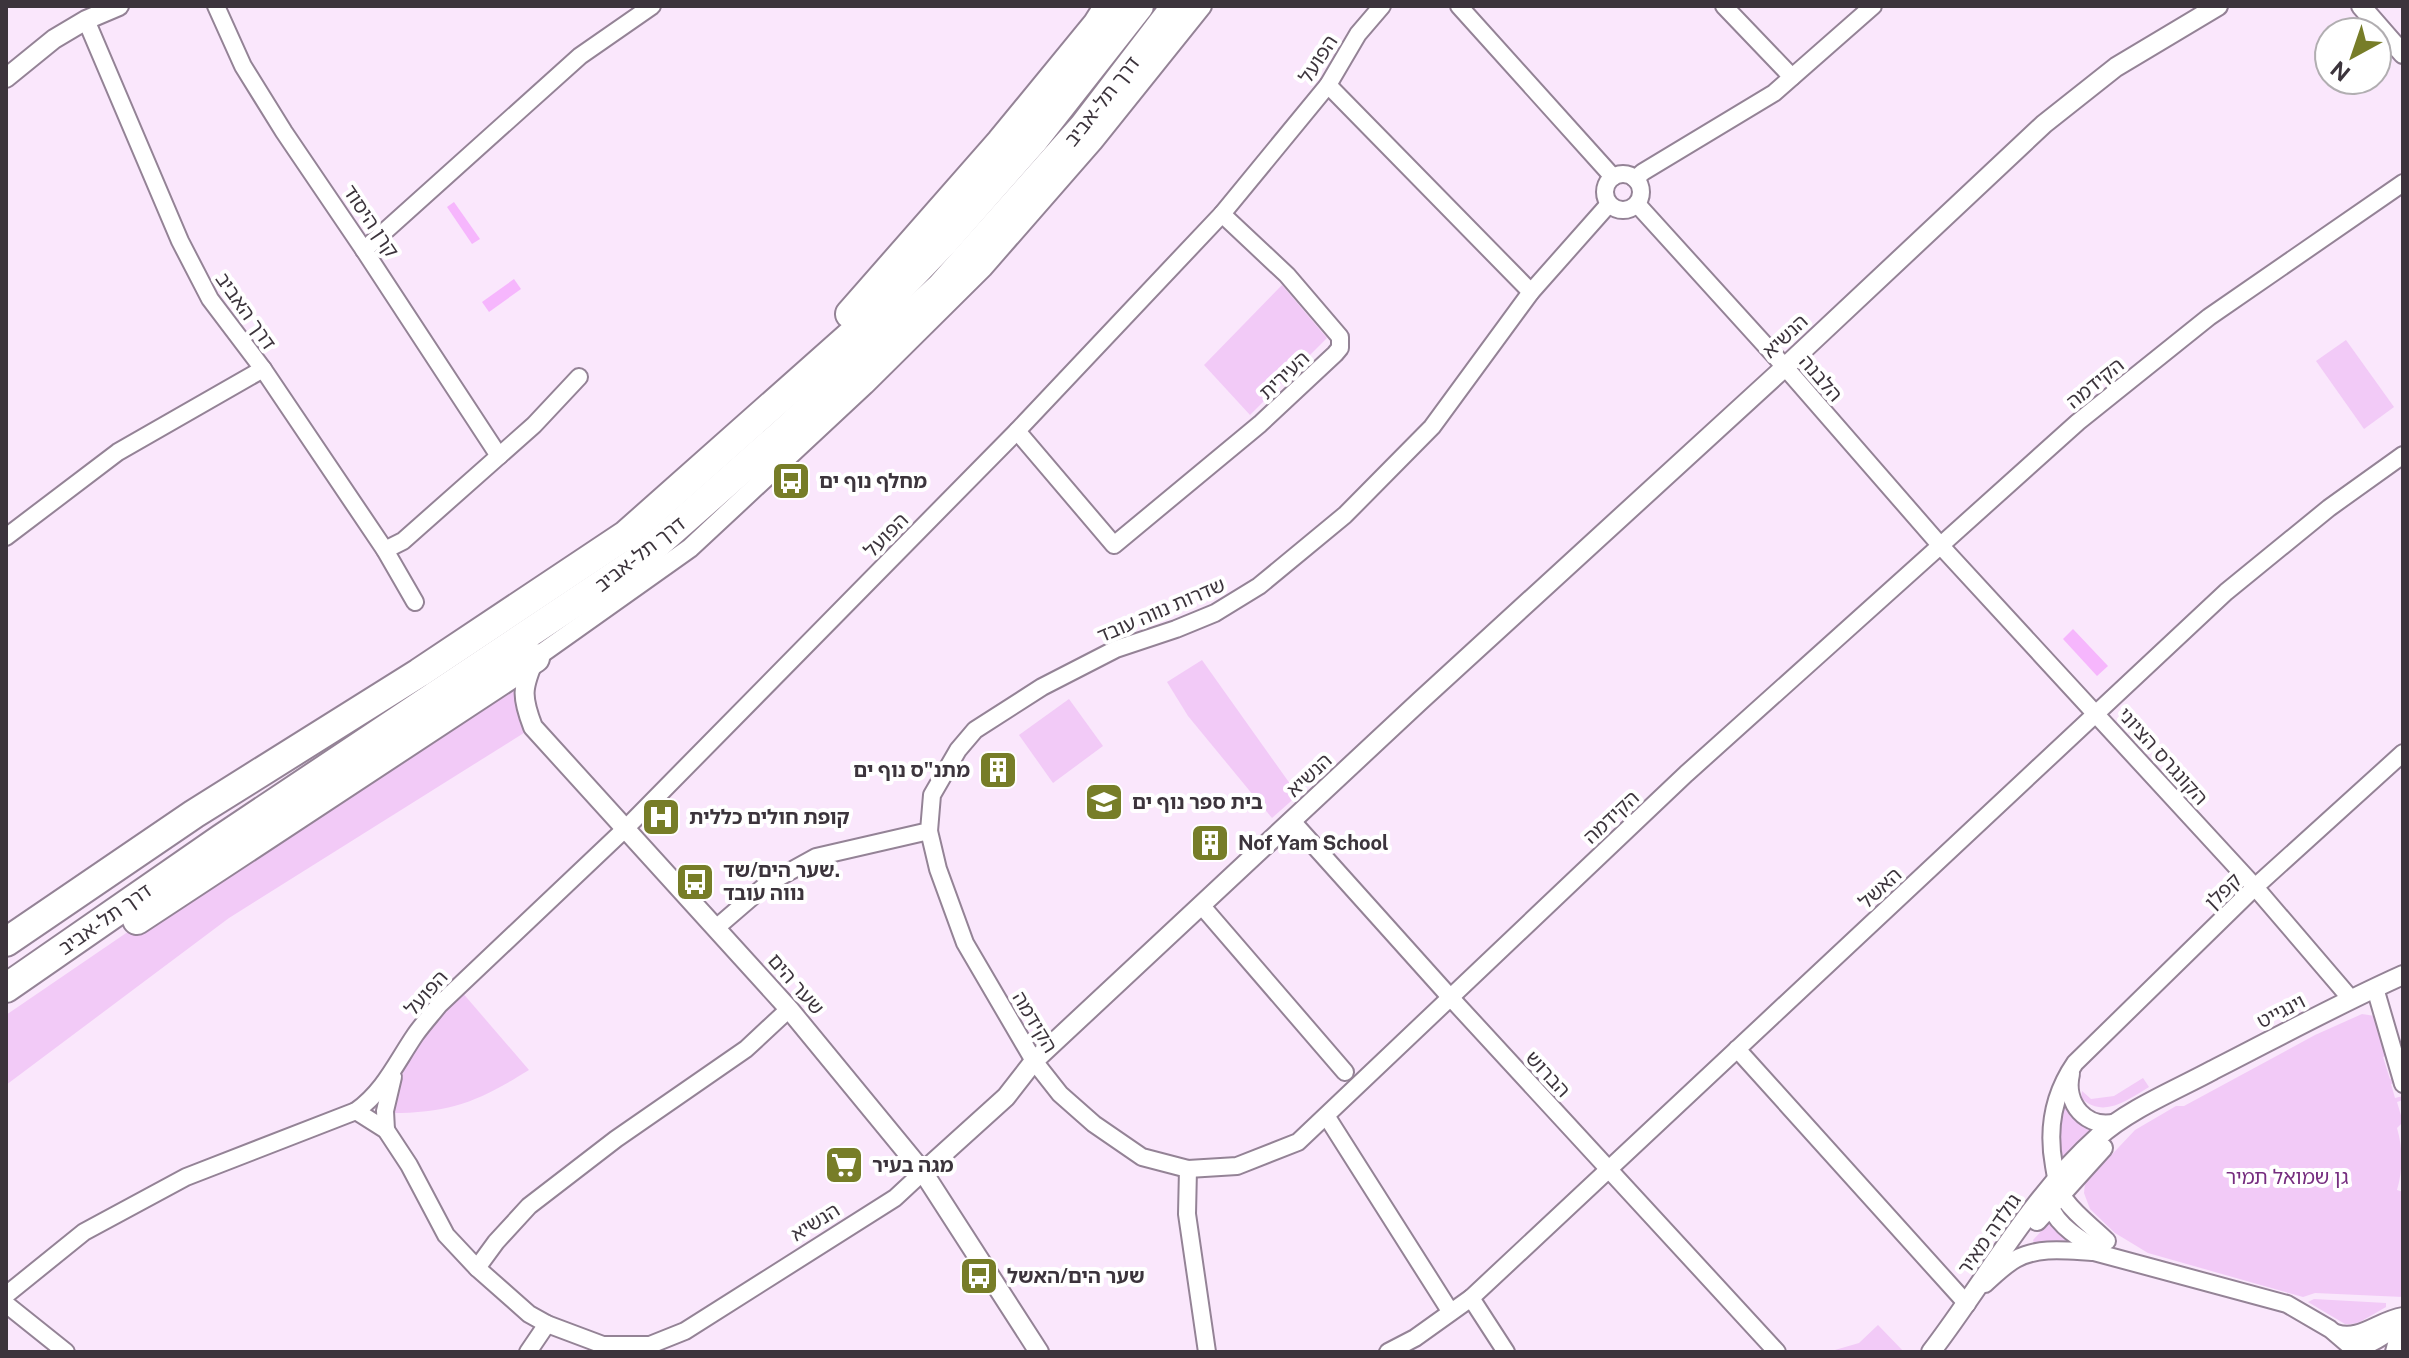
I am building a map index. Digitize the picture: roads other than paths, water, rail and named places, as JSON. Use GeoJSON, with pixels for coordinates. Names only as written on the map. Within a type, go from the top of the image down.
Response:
{"type":"FeatureCollection","features":[{"type":"Feature","properties":{"kind":"highway"},"geometry":{"type":"LineString","coordinates":[[754,420],[1001,142],[1097,25],[1109,6]]}},
{"type":"Feature","properties":{"kind":"highway","name":"דרך תל-אביב"},"geometry":{"type":"LineString","coordinates":[[6,942],[194,814],[419,673],[626,535],[874,315],[945,241],[1033,141],[1139,6]]}},
{"type":"Feature","properties":{"kind":"highway","name":"דרך תל-אביב"},"geometry":{"type":"LineString","coordinates":[[6,988],[221,839],[640,559],[941,287],[1084,126],[1176,6]]}},
{"type":"Feature","properties":{"kind":"highway"},"geometry":{"type":"LineString","coordinates":[[6,1007],[535,658]]}},
{"type":"Feature","properties":{"kind":"street"},"geometry":{"type":"LineString","coordinates":[[6,78],[92,13],[119,6]]}},
{"type":"Feature","properties":{"kind":"street","name":"קרן היסוד"},"geometry":{"type":"LineString","coordinates":[[216,6],[243,66],[284,132],[499,456]]}},
{"type":"Feature","properties":{"kind":"street"},"geometry":{"type":"LineString","coordinates":[[364,250],[580,56],[652,6]]}},
{"type":"Feature","properties":{"kind":"street"},"geometry":{"type":"LineString","coordinates":[[535,658],[690,548],[865,385],[983,268],[1093,142],[1202,6]]}},
{"type":"Feature","properties":{"kind":"street","name":"הפועל"},"geometry":{"type":"LineString","coordinates":[[6,1295],[84,1232],[186,1177],[356,1111],[372,1100],[439,1005],[626,828],[1017,431],[1222,214],[1328,85],[1358,34],[1382,6]]}},
{"type":"Feature","properties":{"kind":"street"},"geometry":{"type":"LineString","coordinates":[[1459,6],[1613,177]]}},
{"type":"Feature","properties":{"kind":"street"},"geometry":{"type":"LineString","coordinates":[[1724,6],[1792,77]]}},
{"type":"Feature","properties":{"kind":"street"},"geometry":{"type":"LineString","coordinates":[[1635,179],[1774,93],[1873,6]]}},
{"type":"Feature","properties":{"kind":"street","name":"הנשיא"},"geometry":{"type":"LineString","coordinates":[[386,1130],[409,1165],[446,1235],[477,1268],[529,1314],[603,1345],[650,1345],[685,1331],[895,1198],[1006,1097],[1034,1061],[2044,124],[2116,67],[2218,6]]}},
{"type":"Feature","properties":{"kind":"street"},"geometry":{"type":"LineString","coordinates":[[2361,6],[2403,54]]}},
{"type":"Feature","properties":{"kind":"street","name":"דרך האביב"},"geometry":{"type":"LineString","coordinates":[[92,13],[180,241],[210,299],[263,369],[385,550],[415,602]]}},
{"type":"Feature","properties":{"kind":"street"},"geometry":{"type":"LineString","coordinates":[[1328,85],[1531,292]]}},
{"type":"Feature","properties":{"kind":"street"},"geometry":{"type":"LineString","coordinates":[[1624,174],[1635,179],[1642,193],[1637,204],[1624,210],[1609,204],[1606,187],[1613,177],[1624,174]]}},
{"type":"Feature","properties":{"kind":"street","name":"הקידמה"},"geometry":{"type":"LineString","coordinates":[[929,831],[938,869],[965,943],[1034,1061],[1060,1094],[1142,1157],[1188,1169],[1237,1166],[1298,1142],[1686,774],[2078,422],[2209,317],[2403,183]]}},
{"type":"Feature","properties":{"kind":"street","name":"שדרות נווה עובד"},"geometry":{"type":"LineString","coordinates":[[929,831],[932,795],[958,750],[975,730],[1042,687],[1116,649],[1215,613],[1259,586],[1345,515],[1432,427],[1531,292],[1609,204]]}},
{"type":"Feature","properties":{"kind":"street","name":"הלבנה"},"geometry":{"type":"LineString","coordinates":[[1637,204],[1940,545]]}},
{"type":"Feature","properties":{"kind":"street","name":"העירית"},"geometry":{"type":"LineString","coordinates":[[1017,431],[1114,545],[1260,424],[1340,348],[1340,337],[1287,275],[1222,214]]}},
{"type":"Feature","properties":{"kind":"street"},"geometry":{"type":"LineString","coordinates":[[6,537],[118,452],[263,369]]}},
{"type":"Feature","properties":{"kind":"street"},"geometry":{"type":"LineString","coordinates":[[385,550],[403,541],[534,425],[579,377]]}},
{"type":"Feature","properties":{"kind":"street","name":"האשל"},"geometry":{"type":"LineString","coordinates":[[1388,1352],[1415,1338],[1471,1298],[2226,592],[2329,508],[2403,455]]}},
{"type":"Feature","properties":{"kind":"street","name":"הקונגרס הציוני"},"geometry":{"type":"LineString","coordinates":[[1940,545],[2255,887],[2351,999]]}},
{"type":"Feature","properties":{"kind":"street","name":"שער הים"},"geometry":{"type":"LineString","coordinates":[[535,658],[525,681],[524,703],[533,727],[789,1009],[923,1172],[1039,1352]]}},
{"type":"Feature","properties":{"kind":"street","name":"קפלן"},"geometry":{"type":"LineString","coordinates":[[2110,1249],[2073,1205],[2071,1188],[2059,1185],[2050,1143],[2057,1095],[2075,1063],[2255,887],[2403,753]]}},
{"type":"Feature","properties":{"kind":"street","name":"הברוש"},"geometry":{"type":"LineString","coordinates":[[1292,821],[1777,1352]]}},
{"type":"Feature","properties":{"kind":"street"},"geometry":{"type":"LineString","coordinates":[[716,928],[767,884],[816,857],[929,831]]}},
{"type":"Feature","properties":{"kind":"street"},"geometry":{"type":"LineString","coordinates":[[1201,905],[1345,1072]]}},
{"type":"Feature","properties":{"kind":"street","name":"וינגייט"},"geometry":{"type":"LineString","coordinates":[[2059,1185],[2101,1134],[2117,1122],[2351,999],[2403,975]]}},
{"type":"Feature","properties":{"kind":"street"},"geometry":{"type":"LineString","coordinates":[[2375,988],[2403,1084]]}},
{"type":"Feature","properties":{"kind":"street"},"geometry":{"type":"LineString","coordinates":[[477,1268],[529,1206],[616,1139],[746,1049],[789,1009]]}},
{"type":"Feature","properties":{"kind":"street"},"geometry":{"type":"LineString","coordinates":[[1737,1049],[1969,1302]]}},
{"type":"Feature","properties":{"kind":"street"},"geometry":{"type":"LineString","coordinates":[[2075,1063],[2069,1088],[2073,1104],[2095,1122],[2106,1125],[2117,1122]]}},
{"type":"Feature","properties":{"kind":"street","name":"הפועל"},"geometry":{"type":"LineString","coordinates":[[386,1130],[385,1111],[395,1070]]}},
{"type":"Feature","properties":{"kind":"street","name":"וינגייט"},"geometry":{"type":"LineString","coordinates":[[2059,1185],[2131,1122],[2181,1087]]}},
{"type":"Feature","properties":{"kind":"street"},"geometry":{"type":"LineString","coordinates":[[356,1111],[386,1130]]}},
{"type":"Feature","properties":{"kind":"street"},"geometry":{"type":"LineString","coordinates":[[1327,1117],[1450,1311]]}},
{"type":"Feature","properties":{"kind":"street"},"geometry":{"type":"LineString","coordinates":[[1188,1169],[1187,1214],[1207,1352]]}},
{"type":"Feature","properties":{"kind":"street"},"geometry":{"type":"LineString","coordinates":[[2059,1185],[2054,1215],[2097,1249],[2110,1249],[2146,1265],[2287,1304],[2315,1318],[2346,1342],[2361,1347],[2403,1324]]}},
{"type":"Feature","properties":{"kind":"street","name":"גולדה מאיר"},"geometry":{"type":"LineString","coordinates":[[1931,1352],[2059,1185]]}},
{"type":"Feature","properties":{"kind":"street","name":"גולדה מאיר"},"geometry":{"type":"LineString","coordinates":[[1969,1302],[2059,1185]]}},
{"type":"Feature","properties":{"kind":"street"},"geometry":{"type":"LineString","coordinates":[[1985,1284],[2008,1263],[2027,1253],[2110,1249]]}},
{"type":"Feature","properties":{"kind":"street"},"geometry":{"type":"LineString","coordinates":[[1471,1298],[1506,1352]]}},
{"type":"Feature","properties":{"kind":"street"},"geometry":{"type":"LineString","coordinates":[[6,1304],[66,1352]]}},
{"type":"Feature","properties":{"kind":"street"},"geometry":{"type":"LineString","coordinates":[[2346,1342],[2349,1336],[2358,1335],[2382,1321],[2403,1316]]}},
{"type":"Feature","properties":{"kind":"street"},"geometry":{"type":"LineString","coordinates":[[528,1352],[547,1324]]}},
{"type":"Feature","properties":{"kind":"street"},"geometry":{"type":"LineString","coordinates":[[2394,1352],[2403,1331]]}},
{"type":"Feature","properties":{"kind":"place","name":"מחלף נוף ים"},"geometry":{"type":"Point","coordinates":[791,481]}},
{"type":"Feature","properties":{"kind":"place","name":"מתנ\"ס נוף ים"},"geometry":{"type":"Point","coordinates":[998,770]}},
{"type":"Feature","properties":{"kind":"place","name":"בית ספר נוף ים"},"geometry":{"type":"Point","coordinates":[1104,802]}},
{"type":"Feature","properties":{"kind":"place","name":"קופת חולים כללית"},"geometry":{"type":"Point","coordinates":[661,817]}},
{"type":"Feature","properties":{"kind":"place","name":"Nof Yam School"},"geometry":{"type":"Point","coordinates":[1210,843]}},
{"type":"Feature","properties":{"kind":"place","name":"שער הים/שד. נווה עובד"},"geometry":{"type":"Point","coordinates":[695,882]}},
{"type":"Feature","properties":{"kind":"place","name":"מגה בעיר"},"geometry":{"type":"Point","coordinates":[844,1165]}},
{"type":"Feature","properties":{"kind":"place","name":"שער הים/האשל"},"geometry":{"type":"Point","coordinates":[979,1276]}},
{"type":"Feature","properties":{"kind":"park label","name":"גן שמואל תמיר"},"geometry":{"type":"Point","coordinates":[2287,1177]}}]}
